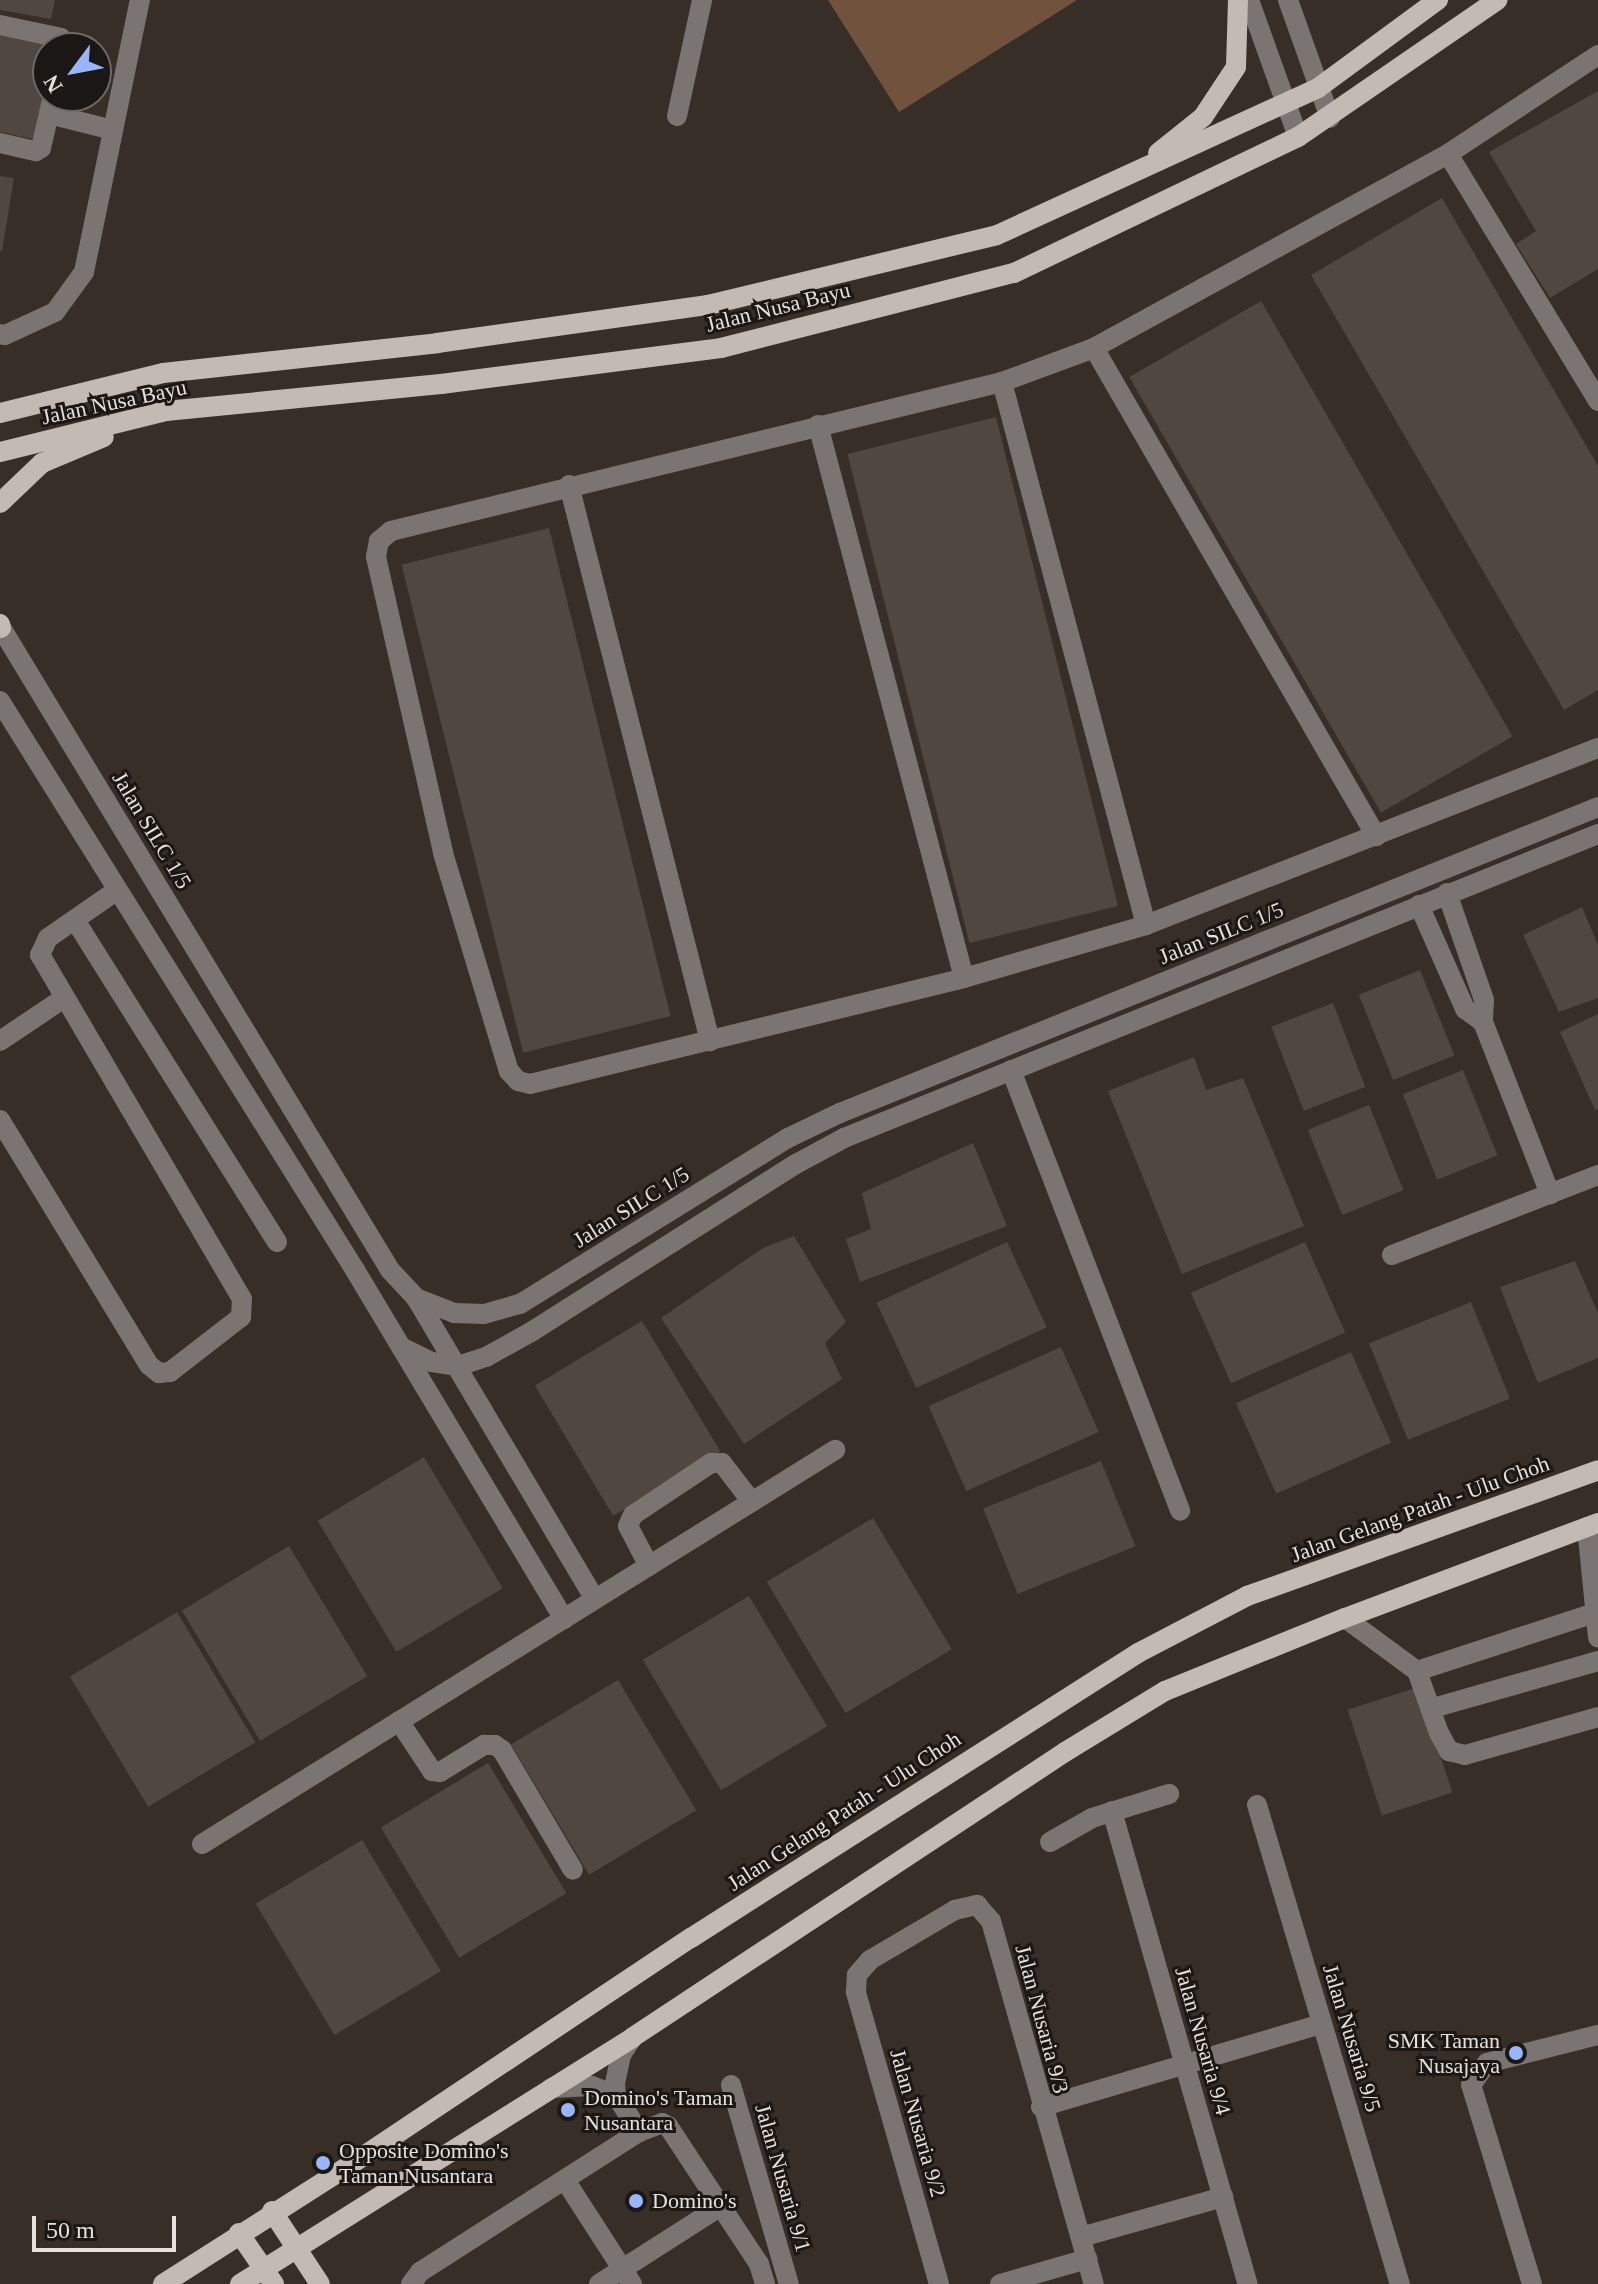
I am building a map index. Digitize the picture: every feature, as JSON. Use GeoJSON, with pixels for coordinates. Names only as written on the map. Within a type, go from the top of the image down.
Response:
{"type":"FeatureCollection","features":[{"type":"Feature","properties":{"kind":"main road"},"geometry":{"type":"LineString","coordinates":[[1133,173],[1203,117],[1236,67],[1238,0]]}},
{"type":"Feature","properties":{"kind":"main road","name":"Jalan Nusa Bayu"},"geometry":{"type":"LineString","coordinates":[[0,413],[163,373],[437,343],[708,305],[997,235],[1318,88],[1438,0]]}},
{"type":"Feature","properties":{"kind":"main road","name":"Jalan Nusa Bayu"},"geometry":{"type":"LineString","coordinates":[[0,452],[166,411],[441,384],[721,348],[1014,273],[1298,137],[1330,118],[1497,0]]}},
{"type":"Feature","properties":{"kind":"main road"},"geometry":{"type":"LineString","coordinates":[[0,503],[42,463],[166,411]]}},
{"type":"Feature","properties":{"kind":"main road","name":"Jalan Gelang Patah - Ulu Choh"},"geometry":{"type":"LineString","coordinates":[[163,2284],[272,2211],[353,2163],[704,1929],[1138,1653],[1247,1596],[1598,1470]]}},
{"type":"Feature","properties":{"kind":"main road"},"geometry":{"type":"LineString","coordinates":[[240,2284],[269,2277],[297,2248],[633,2037],[1065,1752],[1165,1691],[1345,1618],[1592,1525]]}},
{"type":"Feature","properties":{"kind":"main road"},"geometry":{"type":"LineString","coordinates":[[272,2211],[320,2284]]}},
{"type":"Feature","properties":{"kind":"main road"},"geometry":{"type":"LineString","coordinates":[[239,2233],[269,2277]]}},
{"type":"Feature","properties":{"kind":"street"},"geometry":{"type":"LineString","coordinates":[[0,334],[5,335],[55,312],[84,272],[140,0]]}},
{"type":"Feature","properties":{"kind":"street"},"geometry":{"type":"LineString","coordinates":[[677,116],[702,0]]}},
{"type":"Feature","properties":{"kind":"street"},"geometry":{"type":"LineString","coordinates":[[1249,0],[1298,137]]}},
{"type":"Feature","properties":{"kind":"street"},"geometry":{"type":"LineString","coordinates":[[1288,0],[1330,118]]}},
{"type":"Feature","properties":{"kind":"street"},"geometry":{"type":"LineString","coordinates":[[0,25],[33,32]]}},
{"type":"Feature","properties":{"kind":"street"},"geometry":{"type":"LineString","coordinates":[[1598,55],[1448,154],[1094,348],[1002,382],[569,485],[391,531],[379,541],[376,557],[443,853],[509,1071],[518,1081],[530,1084],[964,978],[1146,925],[1598,748]]}},
{"type":"Feature","properties":{"kind":"street"},"geometry":{"type":"LineString","coordinates":[[0,143],[36,151],[41,148],[49,112]]}},
{"type":"Feature","properties":{"kind":"street"},"geometry":{"type":"LineString","coordinates":[[68,112],[113,130]]}},
{"type":"Feature","properties":{"kind":"street"},"geometry":{"type":"LineString","coordinates":[[1448,154],[1598,401]]}},
{"type":"Feature","properties":{"kind":"street"},"geometry":{"type":"LineString","coordinates":[[1094,348],[1376,836]]}},
{"type":"Feature","properties":{"kind":"street"},"geometry":{"type":"LineString","coordinates":[[1002,382],[1146,925]]}},
{"type":"Feature","properties":{"kind":"street"},"geometry":{"type":"LineString","coordinates":[[818,425],[964,978]]}},
{"type":"Feature","properties":{"kind":"street"},"geometry":{"type":"LineString","coordinates":[[569,485],[710,1041]]}},
{"type":"Feature","properties":{"kind":"street","name":"Jalan SILC 1/5"},"geometry":{"type":"LineString","coordinates":[[0,626],[390,1270],[416,1298],[454,1313],[484,1314],[520,1304],[788,1138],[840,1113],[1598,807]]}},
{"type":"Feature","properties":{"kind":"street"},"geometry":{"type":"LineString","coordinates":[[0,701],[401,1347],[564,1619]]}},
{"type":"Feature","properties":{"kind":"street"},"geometry":{"type":"LineString","coordinates":[[401,1347],[432,1362],[458,1366],[486,1357],[832,1144],[1598,834]]}},
{"type":"Feature","properties":{"kind":"street"},"geometry":{"type":"LineString","coordinates":[[0,1120],[149,1365],[159,1373],[170,1372],[241,1317],[242,1299],[40,955],[48,938],[116,891]]}},
{"type":"Feature","properties":{"kind":"street"},"geometry":{"type":"LineString","coordinates":[[1447,893],[1484,1000],[1483,1022],[1550,1194]]}},
{"type":"Feature","properties":{"kind":"street"},"geometry":{"type":"LineString","coordinates":[[1419,905],[1465,1009],[1483,1022]]}},
{"type":"Feature","properties":{"kind":"street"},"geometry":{"type":"LineString","coordinates":[[75,920],[277,1242]]}},
{"type":"Feature","properties":{"kind":"street"},"geometry":{"type":"LineString","coordinates":[[0,1041],[64,998]]}},
{"type":"Feature","properties":{"kind":"street"},"geometry":{"type":"LineString","coordinates":[[1011,1070],[1180,1511]]}},
{"type":"Feature","properties":{"kind":"street"},"geometry":{"type":"LineString","coordinates":[[1392,1255],[1598,1175]]}},
{"type":"Feature","properties":{"kind":"street"},"geometry":{"type":"LineString","coordinates":[[416,1298],[595,1599]]}},
{"type":"Feature","properties":{"kind":"street"},"geometry":{"type":"LineString","coordinates":[[202,1844],[835,1450]]}},
{"type":"Feature","properties":{"kind":"street"},"geometry":{"type":"LineString","coordinates":[[649,1566],[628,1526],[633,1515],[711,1463],[722,1463],[752,1502]]}},
{"type":"Feature","properties":{"kind":"street"},"geometry":{"type":"LineString","coordinates":[[506,1522],[538,1503]]}},
{"type":"Feature","properties":{"kind":"street"},"geometry":{"type":"LineString","coordinates":[[1592,1525],[1594,1613],[1598,1637]]}},
{"type":"Feature","properties":{"kind":"street"},"geometry":{"type":"LineString","coordinates":[[1417,1671],[1594,1613]]}},
{"type":"Feature","properties":{"kind":"street"},"geometry":{"type":"LineString","coordinates":[[1345,1618],[1417,1671],[1433,1708],[1439,1733],[1449,1751],[1465,1755],[1598,1717]]}},
{"type":"Feature","properties":{"kind":"street"},"geometry":{"type":"LineString","coordinates":[[1433,1708],[1598,1661]]}},
{"type":"Feature","properties":{"kind":"street"},"geometry":{"type":"LineString","coordinates":[[399,1721],[432,1771],[440,1772],[484,1745],[495,1745],[502,1750],[573,1870]]}},
{"type":"Feature","properties":{"kind":"street"},"geometry":{"type":"LineString","coordinates":[[1050,1842],[1112,1811],[1169,1794]]}},
{"type":"Feature","properties":{"kind":"street","name":"Jalan Nusaria 9/5"},"geometry":{"type":"LineString","coordinates":[[1257,1805],[1400,2284]]}},
{"type":"Feature","properties":{"kind":"street","name":"Jalan Nusaria 9/4"},"geometry":{"type":"LineString","coordinates":[[1112,1811],[1248,2284]]}},
{"type":"Feature","properties":{"kind":"street","name":"Jalan Nusaria 9/3"},"geometry":{"type":"LineString","coordinates":[[857,1975],[870,1960],[955,1910],[977,1905],[991,1921],[1041,2107],[1094,2284]]}},
{"type":"Feature","properties":{"kind":"street","name":"Jalan Nusaria 9/2"},"geometry":{"type":"LineString","coordinates":[[857,1975],[856,1992],[939,2284]]}},
{"type":"Feature","properties":{"kind":"street"},"geometry":{"type":"LineString","coordinates":[[1041,2107],[1322,2024]]}},
{"type":"Feature","properties":{"kind":"street"},"geometry":{"type":"LineString","coordinates":[[1532,2284],[1471,2085],[1487,2063],[1598,2035]]}},
{"type":"Feature","properties":{"kind":"street"},"geometry":{"type":"LineString","coordinates":[[633,2037],[617,2069],[616,2095],[639,2132]]}},
{"type":"Feature","properties":{"kind":"street","name":"Jalan Nusaria 9/1"},"geometry":{"type":"LineString","coordinates":[[731,2085],[789,2284]]}},
{"type":"Feature","properties":{"kind":"street"},"geometry":{"type":"LineString","coordinates":[[551,2088],[592,2086],[616,2095]]}},
{"type":"Feature","properties":{"kind":"street"},"geometry":{"type":"LineString","coordinates":[[411,2284],[420,2272],[654,2123],[668,2126],[759,2264],[765,2284]]}},
{"type":"Feature","properties":{"kind":"street"},"geometry":{"type":"LineString","coordinates":[[565,2180],[627,2276]]}},
{"type":"Feature","properties":{"kind":"street"},"geometry":{"type":"LineString","coordinates":[[1081,2237],[1223,2197]]}},
{"type":"Feature","properties":{"kind":"street"},"geometry":{"type":"LineString","coordinates":[[599,2284],[627,2276],[721,2206]]}},
{"type":"Feature","properties":{"kind":"street"},"geometry":{"type":"LineString","coordinates":[[1000,2284],[1087,2259]]}},
{"type":"Feature","properties":{"kind":"shaded area"},"geometry":{"type":"Polygon","coordinates":[[[828,0],[1077,0],[899,112],[828,0]]]}},
{"type":"Feature","properties":{"kind":"building"},"geometry":{"type":"Polygon","coordinates":[[[0,0],[55,0],[51,19],[0,10],[0,0]]]}},
{"type":"Feature","properties":{"kind":"building"},"geometry":{"type":"Polygon","coordinates":[[[0,33],[32,39],[32,112],[40,112],[37,140],[0,132],[0,33]]]}},
{"type":"Feature","properties":{"kind":"building"},"geometry":{"type":"Polygon","coordinates":[[[1598,91],[1598,269],[1550,298],[1516,244],[1536,231],[1489,152],[1598,91]]]}},
{"type":"Feature","properties":{"kind":"building"},"geometry":{"type":"Polygon","coordinates":[[[0,176],[14,178],[2,251],[0,251],[0,176]]]}},
{"type":"Feature","properties":{"kind":"building"},"geometry":{"type":"Polygon","coordinates":[[[1442,198],[1598,466],[1598,690],[1564,710],[1311,275],[1442,198]]]}},
{"type":"Feature","properties":{"kind":"building"},"geometry":{"type":"Polygon","coordinates":[[[1261,301],[1512,737],[1381,813],[1129,377],[1261,301]]]}},
{"type":"Feature","properties":{"kind":"building"},"geometry":{"type":"Polygon","coordinates":[[[996,417],[1118,906],[969,943],[848,454],[996,417]]]}},
{"type":"Feature","properties":{"kind":"building"},"geometry":{"type":"Polygon","coordinates":[[[549,528],[671,1016],[523,1053],[402,565],[549,528]]]}},
{"type":"Feature","properties":{"kind":"building"},"geometry":{"type":"Polygon","coordinates":[[[1582,907],[1598,945],[1598,998],[1559,1012],[1523,935],[1582,907]]]}},
{"type":"Feature","properties":{"kind":"building"},"geometry":{"type":"Polygon","coordinates":[[[1420,970],[1454,1055],[1393,1080],[1359,995],[1420,970]]]}},
{"type":"Feature","properties":{"kind":"building"},"geometry":{"type":"Polygon","coordinates":[[[1333,1003],[1365,1087],[1304,1111],[1271,1027],[1333,1003]]]}},
{"type":"Feature","properties":{"kind":"building"},"geometry":{"type":"Polygon","coordinates":[[[1598,1014],[1598,1109],[1595,1110],[1560,1032],[1598,1014]]]}},
{"type":"Feature","properties":{"kind":"building"},"geometry":{"type":"Polygon","coordinates":[[[1194,1057],[1206,1090],[1243,1078],[1304,1226],[1182,1274],[1108,1091],[1194,1057]]]}},
{"type":"Feature","properties":{"kind":"building"},"geometry":{"type":"Polygon","coordinates":[[[1463,1070],[1497,1155],[1437,1180],[1403,1094],[1463,1070]]]}},
{"type":"Feature","properties":{"kind":"building"},"geometry":{"type":"Polygon","coordinates":[[[1369,1105],[1403,1190],[1342,1215],[1308,1130],[1369,1105]]]}},
{"type":"Feature","properties":{"kind":"building"},"geometry":{"type":"Polygon","coordinates":[[[973,1143],[1007,1226],[860,1282],[846,1239],[871,1229],[862,1193],[973,1143]]]}},
{"type":"Feature","properties":{"kind":"building"},"geometry":{"type":"Polygon","coordinates":[[[794,1236],[846,1322],[825,1343],[842,1379],[744,1444],[661,1318],[763,1248],[794,1236]]]}},
{"type":"Feature","properties":{"kind":"building"},"geometry":{"type":"Polygon","coordinates":[[[1007,1242],[1047,1327],[916,1388],[876,1303],[1007,1242]]]}},
{"type":"Feature","properties":{"kind":"building"},"geometry":{"type":"Polygon","coordinates":[[[1305,1242],[1345,1332],[1231,1383],[1191,1293],[1305,1242]]]}},
{"type":"Feature","properties":{"kind":"building"},"geometry":{"type":"Polygon","coordinates":[[[1575,1261],[1598,1313],[1598,1358],[1538,1383],[1500,1287],[1575,1261]]]}},
{"type":"Feature","properties":{"kind":"building"},"geometry":{"type":"Polygon","coordinates":[[[1471,1302],[1510,1398],[1408,1440],[1369,1343],[1471,1302]]]}},
{"type":"Feature","properties":{"kind":"building"},"geometry":{"type":"Polygon","coordinates":[[[642,1321],[720,1451],[613,1516],[535,1385],[642,1321]]]}},
{"type":"Feature","properties":{"kind":"building"},"geometry":{"type":"Polygon","coordinates":[[[1061,1347],[1099,1432],[966,1491],[929,1406],[1061,1347]]]}},
{"type":"Feature","properties":{"kind":"building"},"geometry":{"type":"Polygon","coordinates":[[[1351,1352],[1391,1442],[1276,1494],[1236,1403],[1351,1352]]]}},
{"type":"Feature","properties":{"kind":"building"},"geometry":{"type":"Polygon","coordinates":[[[424,1457],[503,1588],[397,1652],[318,1521],[424,1457]]]}},
{"type":"Feature","properties":{"kind":"building"},"geometry":{"type":"Polygon","coordinates":[[[1101,1461],[1135,1546],[1018,1594],[983,1509],[1101,1461]]]}},
{"type":"Feature","properties":{"kind":"building"},"geometry":{"type":"Polygon","coordinates":[[[873,1518],[952,1649],[846,1713],[767,1582],[873,1518]]]}},
{"type":"Feature","properties":{"kind":"building"},"geometry":{"type":"Polygon","coordinates":[[[289,1546],[367,1676],[260,1741],[182,1610],[289,1546]]]}},
{"type":"Feature","properties":{"kind":"building"},"geometry":{"type":"Polygon","coordinates":[[[749,1596],[827,1726],[721,1790],[643,1660],[749,1596]]]}},
{"type":"Feature","properties":{"kind":"building"},"geometry":{"type":"Polygon","coordinates":[[[177,1612],[255,1742],[148,1807],[70,1676],[177,1612]]]}},
{"type":"Feature","properties":{"kind":"building"},"geometry":{"type":"Polygon","coordinates":[[[618,1680],[696,1810],[589,1875],[511,1744],[618,1680]]]}},
{"type":"Feature","properties":{"kind":"building"},"geometry":{"type":"Polygon","coordinates":[[[1418,1687],[1452,1793],[1382,1815],[1348,1710],[1418,1687]]]}},
{"type":"Feature","properties":{"kind":"building"},"geometry":{"type":"Polygon","coordinates":[[[488,1763],[566,1893],[459,1958],[381,1827],[488,1763]]]}},
{"type":"Feature","properties":{"kind":"building"},"geometry":{"type":"Polygon","coordinates":[[[362,1840],[441,1971],[335,2035],[256,1904],[362,1840]]]}},
{"type":"Feature","properties":{"kind":"place","name":"SMK Taman Nusajaya"},"geometry":{"type":"Point","coordinates":[1516,2053]}},
{"type":"Feature","properties":{"kind":"place","name":"Domino's Taman Nusantara"},"geometry":{"type":"Point","coordinates":[568,2110]}},
{"type":"Feature","properties":{"kind":"place","name":"Opposite Domino's Taman Nusantara"},"geometry":{"type":"Point","coordinates":[323,2163]}},
{"type":"Feature","properties":{"kind":"place","name":"Domino's"},"geometry":{"type":"Point","coordinates":[636,2201]}}]}
